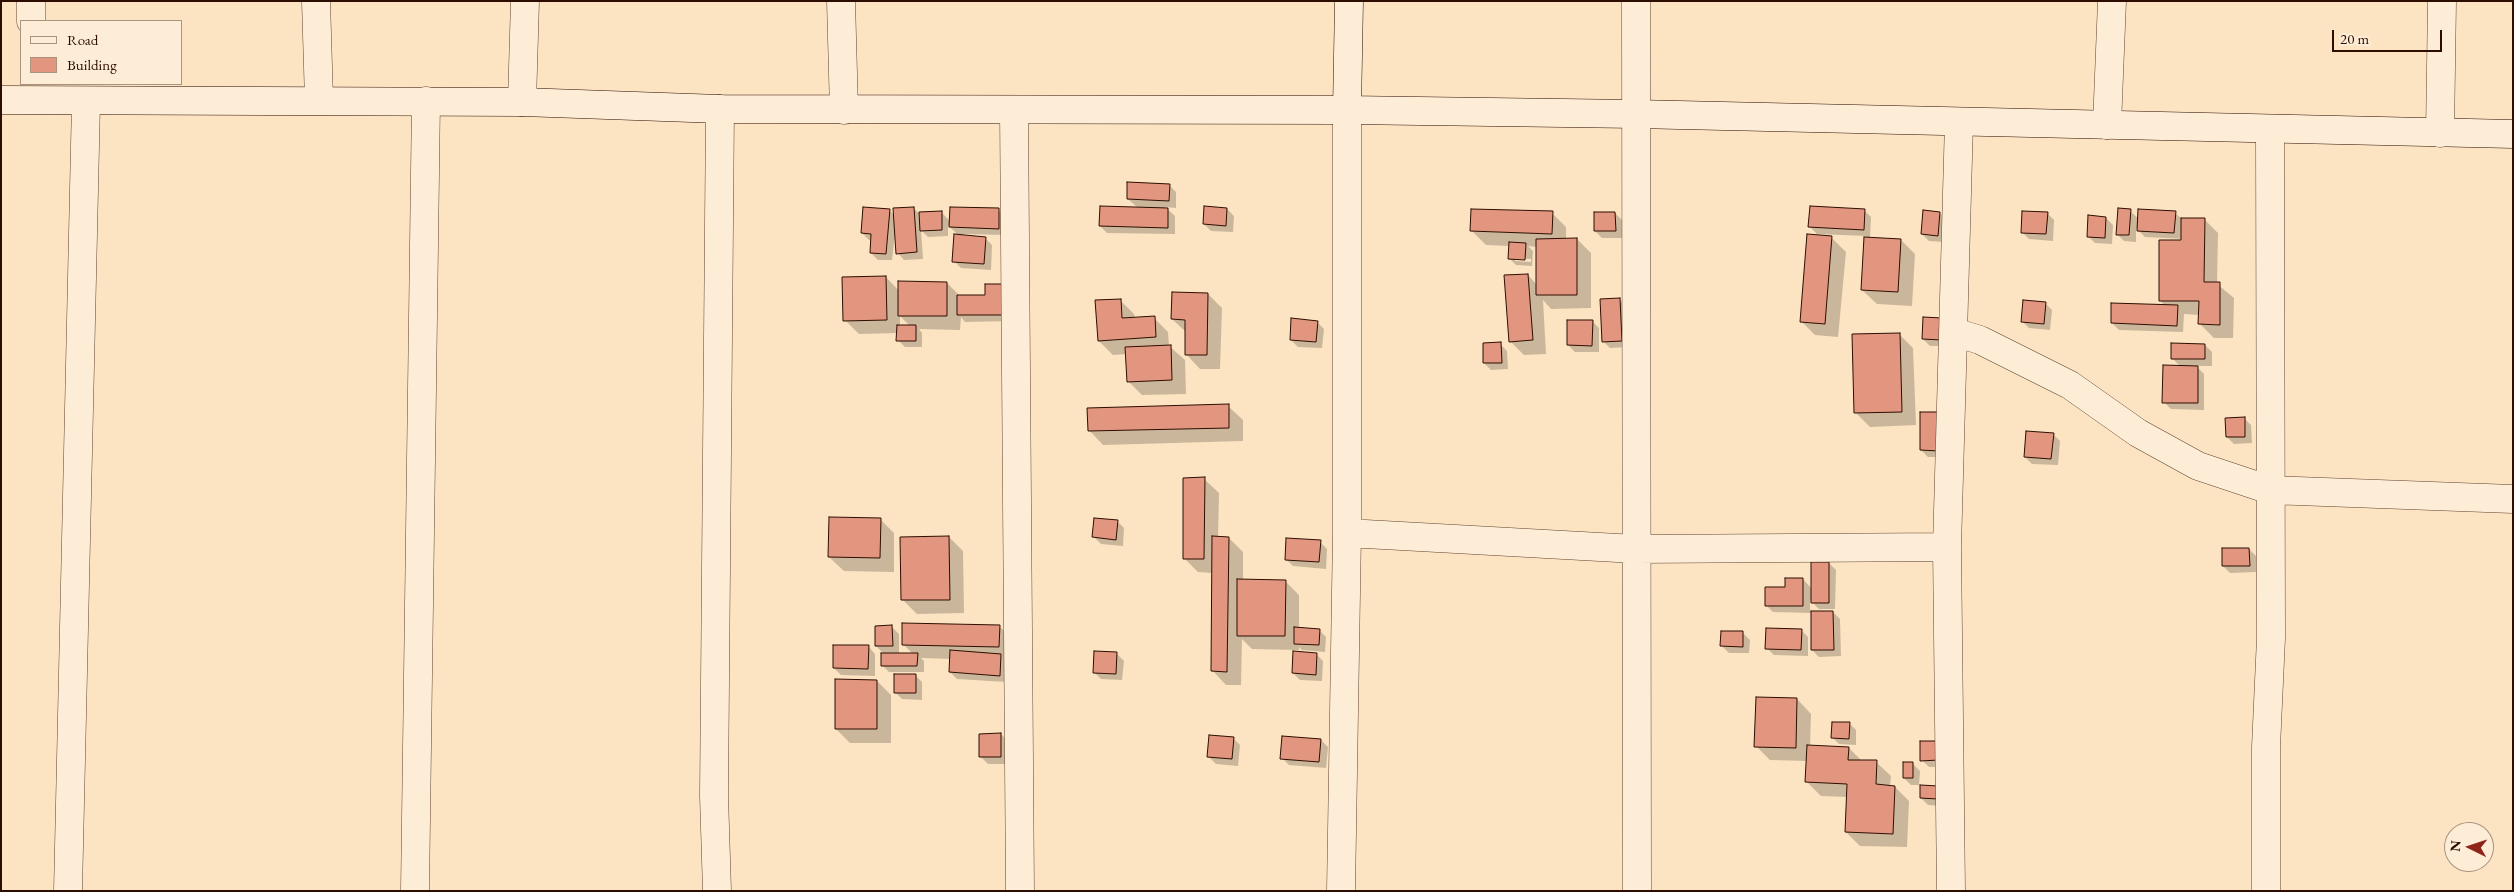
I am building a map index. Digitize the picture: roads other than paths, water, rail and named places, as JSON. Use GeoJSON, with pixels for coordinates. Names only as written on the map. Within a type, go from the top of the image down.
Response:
{"type":"FeatureCollection","features":[{"type":"Feature","properties":{"kind":"street"},"geometry":{"type":"LineString","coordinates":[[30,20],[31,1]]}},
{"type":"Feature","properties":{"kind":"street"},"geometry":{"type":"LineString","coordinates":[[316,1],[319,100]]}},
{"type":"Feature","properties":{"kind":"street"},"geometry":{"type":"LineString","coordinates":[[522,102],[525,1]]}},
{"type":"Feature","properties":{"kind":"street"},"geometry":{"type":"LineString","coordinates":[[840,1],[844,110]]}},
{"type":"Feature","properties":{"kind":"street"},"geometry":{"type":"LineString","coordinates":[[1341,891],[1347,533],[1347,110],[1349,1]]}},
{"type":"Feature","properties":{"kind":"street"},"geometry":{"type":"LineString","coordinates":[[1636,1],[1637,891]]}},
{"type":"Feature","properties":{"kind":"street"},"geometry":{"type":"LineString","coordinates":[[2107,125],[2112,1]]}},
{"type":"Feature","properties":{"kind":"street"},"geometry":{"type":"LineString","coordinates":[[2440,133],[2442,1]]}},
{"type":"Feature","properties":{"kind":"street"},"geometry":{"type":"LineString","coordinates":[[1,100],[29,92],[86,102],[319,100],[522,102],[720,109],[1347,110],[1635,114],[2270,130],[2513,134]]}},
{"type":"Feature","properties":{"kind":"street"},"geometry":{"type":"LineString","coordinates":[[415,891],[426,101]]}},
{"type":"Feature","properties":{"kind":"street"},"geometry":{"type":"LineString","coordinates":[[68,891],[86,102]]}},
{"type":"Feature","properties":{"kind":"street"},"geometry":{"type":"LineString","coordinates":[[717,891],[714,796],[720,109]]}},
{"type":"Feature","properties":{"kind":"street"},"geometry":{"type":"LineString","coordinates":[[1014,110],[1020,891]]}},
{"type":"Feature","properties":{"kind":"street"},"geometry":{"type":"LineString","coordinates":[[1951,891],[1948,547],[1959,122]]}},
{"type":"Feature","properties":{"kind":"street"},"geometry":{"type":"LineString","coordinates":[[2266,891],[2266,747],[2271,638],[2270,130]]}},
{"type":"Feature","properties":{"kind":"street"},"geometry":{"type":"LineString","coordinates":[[1954,332],[1980,340],[2070,385],[2138,434],[2198,466],[2270,490],[2513,499]]}},
{"type":"Feature","properties":{"kind":"street"},"geometry":{"type":"LineString","coordinates":[[1347,533],[1636,549],[1948,547]]}}]}
